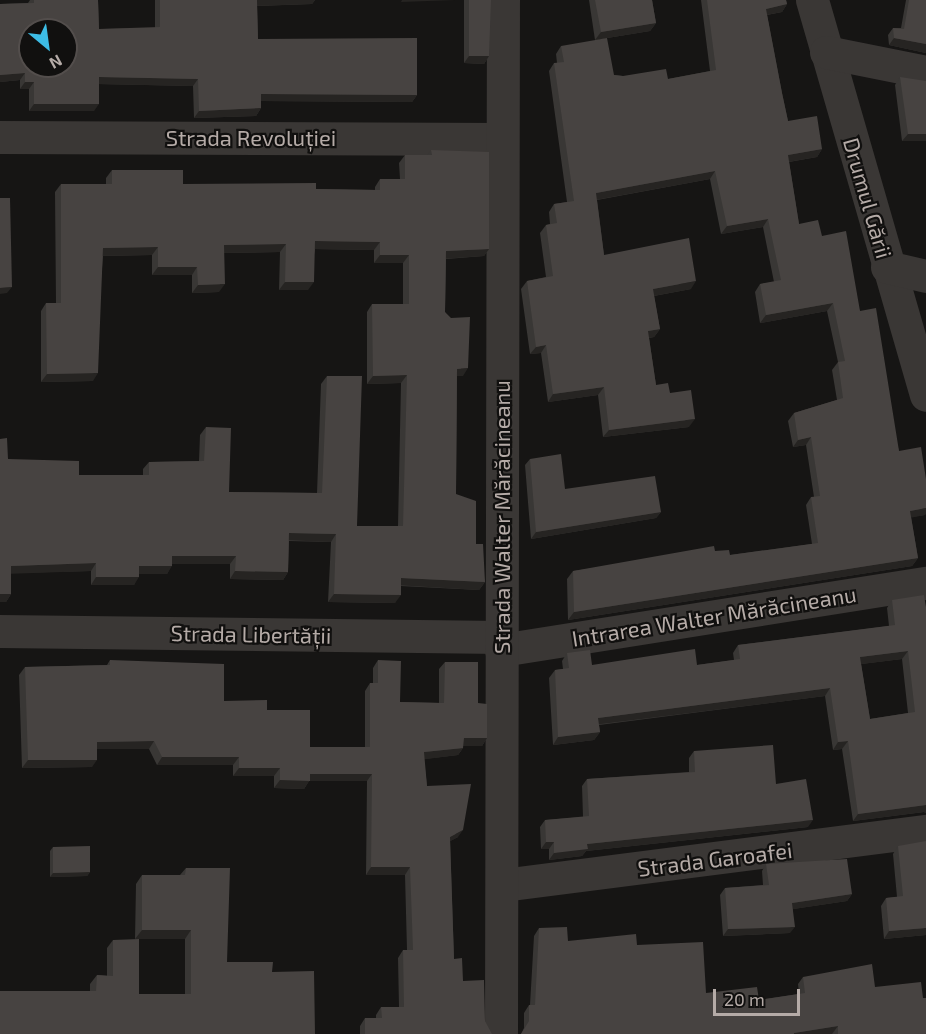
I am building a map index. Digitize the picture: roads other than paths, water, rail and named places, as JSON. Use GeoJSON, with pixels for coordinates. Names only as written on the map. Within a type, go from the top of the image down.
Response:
{"type":"FeatureCollection","features":[{"type":"Feature","properties":{"kind":"street","name":"Strada Walter Mărăcineanu"},"geometry":{"type":"LineString","coordinates":[[501,1034],[503,0]]}},
{"type":"Feature","properties":{"kind":"street","name":"Drumul Gării"},"geometry":{"type":"LineString","coordinates":[[813,0],[887,267],[926,395]]}},
{"type":"Feature","properties":{"kind":"street"},"geometry":{"type":"LineString","coordinates":[[826,52],[926,72]]}},
{"type":"Feature","properties":{"kind":"street","name":"Strada Revoluției"},"geometry":{"type":"LineString","coordinates":[[0,137],[502,139]]}},
{"type":"Feature","properties":{"kind":"street"},"geometry":{"type":"LineString","coordinates":[[887,267],[926,276]]}},
{"type":"Feature","properties":{"kind":"street","name":"Intrarea Walter Mărăcineanu"},"geometry":{"type":"LineString","coordinates":[[501,644],[926,583]]}},
{"type":"Feature","properties":{"kind":"street","name":"Strada Libertății"},"geometry":{"type":"LineString","coordinates":[[0,631],[501,644]]}},
{"type":"Feature","properties":{"kind":"street","name":"Strada Garoafei"},"geometry":{"type":"LineString","coordinates":[[503,885],[926,831]]}}]}
